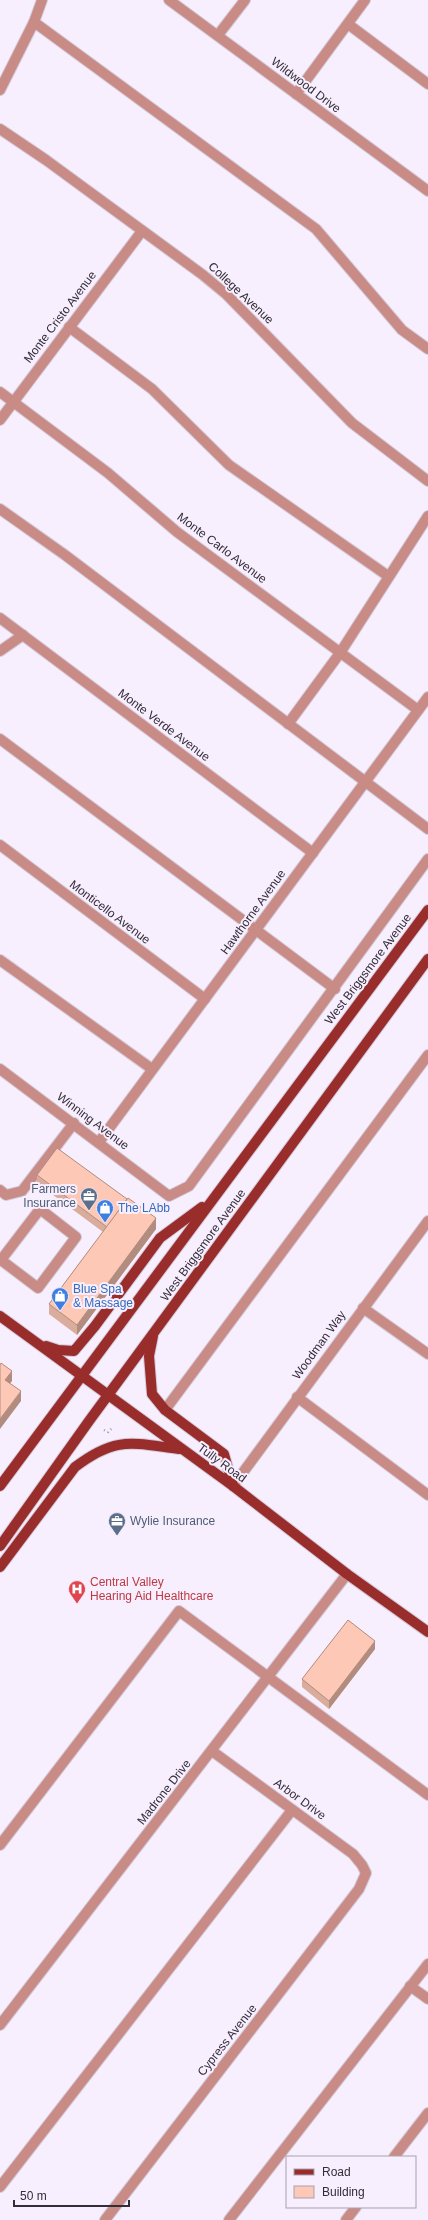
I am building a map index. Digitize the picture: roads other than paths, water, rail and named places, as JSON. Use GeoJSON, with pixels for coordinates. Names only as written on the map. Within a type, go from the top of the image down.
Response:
{"type":"FeatureCollection","features":[{"type":"Feature","properties":{"kind":"main road","name":"West Briggsmore Avenue"},"geometry":{"type":"LineString","coordinates":[[0,1486],[428,910]]}},
{"type":"Feature","properties":{"kind":"main road","name":"West Briggsmore Avenue"},"geometry":{"type":"LineString","coordinates":[[0,1546],[108,1395],[428,959]]}},
{"type":"Feature","properties":{"kind":"main road"},"geometry":{"type":"LineString","coordinates":[[32,1340],[58,1350],[74,1351],[95,1326],[160,1238],[212,1199]]}},
{"type":"Feature","properties":{"kind":"main road","name":"Tully Road"},"geometry":{"type":"LineString","coordinates":[[0,1316],[233,1486],[347,1574],[428,1632]]}},
{"type":"Feature","properties":{"kind":"main road"},"geometry":{"type":"LineString","coordinates":[[153,1335],[149,1356],[152,1394],[165,1410],[224,1454],[233,1486]]}},
{"type":"Feature","properties":{"kind":"main road"},"geometry":{"type":"LineString","coordinates":[[0,1567],[75,1467],[89,1456],[114,1444],[134,1443],[181,1449]]}},
{"type":"Feature","properties":{"kind":"street"},"geometry":{"type":"LineString","coordinates":[[0,90],[34,22],[42,0]]}},
{"type":"Feature","properties":{"kind":"street","name":"Wildwood Drive"},"geometry":{"type":"LineString","coordinates":[[169,0],[428,191]]}},
{"type":"Feature","properties":{"kind":"street"},"geometry":{"type":"LineString","coordinates":[[218,35],[245,0]]}},
{"type":"Feature","properties":{"kind":"street"},"geometry":{"type":"LineString","coordinates":[[296,94],[365,0]]}},
{"type":"Feature","properties":{"kind":"street"},"geometry":{"type":"LineString","coordinates":[[34,22],[316,229],[402,330],[428,349]]}},
{"type":"Feature","properties":{"kind":"street"},"geometry":{"type":"LineString","coordinates":[[348,24],[428,84]]}},
{"type":"Feature","properties":{"kind":"street","name":"College Avenue"},"geometry":{"type":"LineString","coordinates":[[0,130],[46,160],[203,275],[226,294],[352,423],[428,481]]}},
{"type":"Feature","properties":{"kind":"street","name":"Monte Cristo Avenue"},"geometry":{"type":"LineString","coordinates":[[0,420],[142,230]]}},
{"type":"Feature","properties":{"kind":"street"},"geometry":{"type":"LineString","coordinates":[[69,327],[152,390],[229,465],[388,576]]}},
{"type":"Feature","properties":{"kind":"street","name":"Monte Carlo Avenue"},"geometry":{"type":"LineString","coordinates":[[0,392],[108,473],[177,532],[418,710]]}},
{"type":"Feature","properties":{"kind":"street"},"geometry":{"type":"LineString","coordinates":[[0,509],[65,555],[428,829]]}},
{"type":"Feature","properties":{"kind":"street"},"geometry":{"type":"LineString","coordinates":[[288,724],[340,653],[388,576],[428,516]]}},
{"type":"Feature","properties":{"kind":"street","name":"Monte Verde Avenue"},"geometry":{"type":"LineString","coordinates":[[0,618],[313,853]]}},
{"type":"Feature","properties":{"kind":"street"},"geometry":{"type":"LineString","coordinates":[[0,651],[23,635]]}},
{"type":"Feature","properties":{"kind":"street","name":"Hawthorne Avenue"},"geometry":{"type":"LineString","coordinates":[[99,1142],[428,697]]}},
{"type":"Feature","properties":{"kind":"street"},"geometry":{"type":"LineString","coordinates":[[0,740],[335,989],[428,859]]}},
{"type":"Feature","properties":{"kind":"street","name":"Monticello Avenue"},"geometry":{"type":"LineString","coordinates":[[0,845],[205,999]]}},
{"type":"Feature","properties":{"kind":"street"},"geometry":{"type":"LineString","coordinates":[[0,960],[152,1069]]}},
{"type":"Feature","properties":{"kind":"street","name":"Winning Avenue"},"geometry":{"type":"LineString","coordinates":[[0,1069],[74,1123],[169,1196],[189,1186],[335,989]]}},
{"type":"Feature","properties":{"kind":"street"},"geometry":{"type":"LineString","coordinates":[[165,1410],[428,1055]]}},
{"type":"Feature","properties":{"kind":"street"},"geometry":{"type":"LineString","coordinates":[[0,1190],[6,1195],[22,1191],[74,1123]]}},
{"type":"Feature","properties":{"kind":"street"},"geometry":{"type":"LineString","coordinates":[[40,1209],[76,1237],[38,1288],[0,1260],[40,1209]]}},
{"type":"Feature","properties":{"kind":"street","name":"Woodman Way"},"geometry":{"type":"LineString","coordinates":[[233,1486],[297,1397],[428,1221]]}},
{"type":"Feature","properties":{"kind":"street"},"geometry":{"type":"LineString","coordinates":[[363,1308],[428,1354]]}},
{"type":"Feature","properties":{"kind":"street"},"geometry":{"type":"LineString","coordinates":[[297,1397],[428,1495]]}},
{"type":"Feature","properties":{"kind":"street","name":"Madrone Drive"},"geometry":{"type":"LineString","coordinates":[[0,2025],[347,1574]]}},
{"type":"Feature","properties":{"kind":"street"},"geometry":{"type":"LineString","coordinates":[[0,1845],[179,1611],[270,1676],[342,1733],[428,1796]]}},
{"type":"Feature","properties":{"kind":"street","name":"Arbor Drive"},"geometry":{"type":"LineString","coordinates":[[212,1751],[352,1854],[362,1865],[366,1873]]}},
{"type":"Feature","properties":{"kind":"street"},"geometry":{"type":"LineString","coordinates":[[0,2187],[292,1810]]}},
{"type":"Feature","properties":{"kind":"street","name":"Cypress Avenue"},"geometry":{"type":"LineString","coordinates":[[105,2220],[359,1889],[366,1873]]}},
{"type":"Feature","properties":{"kind":"street"},"geometry":{"type":"LineString","coordinates":[[229,2220],[428,1964]]}},
{"type":"Feature","properties":{"kind":"street"},"geometry":{"type":"LineString","coordinates":[[410,1986],[428,1999]]}},
{"type":"Feature","properties":{"kind":"street"},"geometry":{"type":"LineString","coordinates":[[395,2156],[428,2113]]}},
{"type":"Feature","properties":{"kind":"street"},"geometry":{"type":"LineString","coordinates":[[346,2220],[355,2208]]}},
{"type":"Feature","properties":{"kind":"place","name":"Farmers Insurance"},"geometry":{"type":"Point","coordinates":[89,1211]}},
{"type":"Feature","properties":{"kind":"place","name":"The LAbb"},"geometry":{"type":"Point","coordinates":[105,1223]}},
{"type":"Feature","properties":{"kind":"place","name":"Blue Spa & Massage"},"geometry":{"type":"Point","coordinates":[60,1311]}},
{"type":"Feature","properties":{"kind":"place","name":"Wylie Insurance"},"geometry":{"type":"Point","coordinates":[117,1536]}},
{"type":"Feature","properties":{"kind":"place","name":"Central Valley Hearing Aid Healthcare"},"geometry":{"type":"Point","coordinates":[77,1604]}}]}
